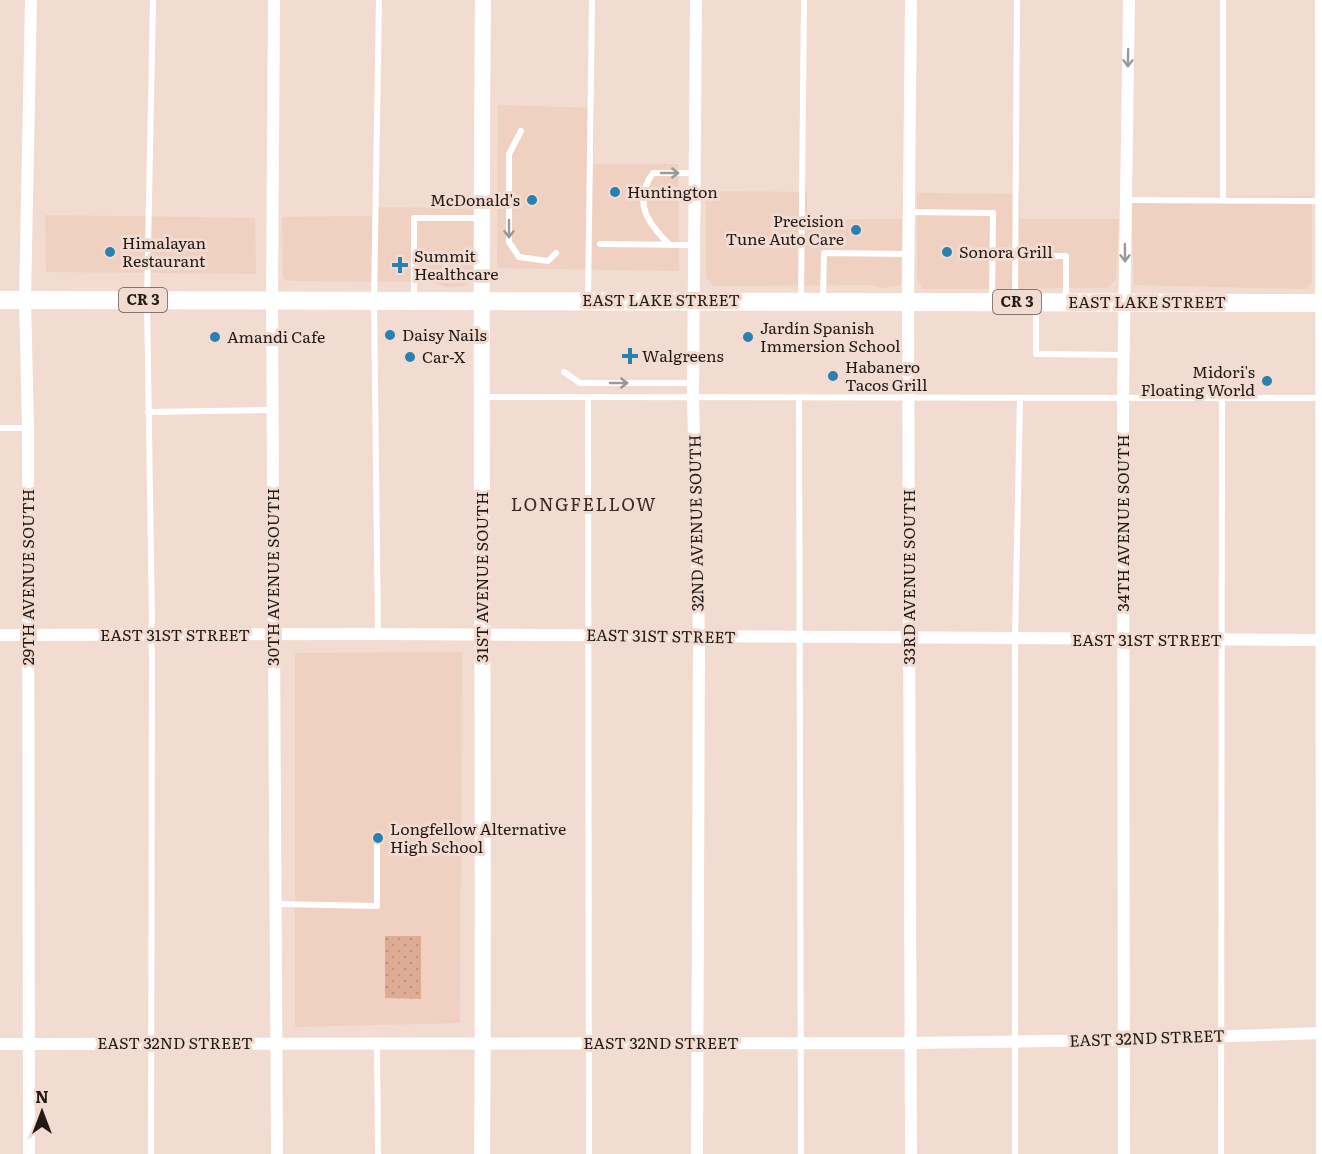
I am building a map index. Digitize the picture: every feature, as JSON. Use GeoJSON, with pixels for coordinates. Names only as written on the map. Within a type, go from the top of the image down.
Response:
{"type":"FeatureCollection","features":[{"type":"Feature","properties":{"kind":"main road","name":"EAST LAKE STREET"},"geometry":{"type":"LineString","coordinates":[[0,300],[480,299],[1322,303]]}},
{"type":"Feature","properties":{"kind":"street","name":"29TH AVENUE SOUTH"},"geometry":{"type":"LineString","coordinates":[[29,1154],[29,636],[25,300],[31,0]]}},
{"type":"Feature","properties":{"kind":"street","name":"30TH AVENUE SOUTH"},"geometry":{"type":"LineString","coordinates":[[274,0],[272,410],[277,1154]]}},
{"type":"Feature","properties":{"kind":"street","name":"31ST AVENUE SOUTH"},"geometry":{"type":"LineString","coordinates":[[482,1154],[483,634],[480,299],[483,0]]}},
{"type":"Feature","properties":{"kind":"street","name":"32ND AVENUE SOUTH"},"geometry":{"type":"LineString","coordinates":[[696,0],[693,397],[699,637],[697,1154]]}},
{"type":"Feature","properties":{"kind":"street","name":"33RD AVENUE SOUTH"},"geometry":{"type":"LineString","coordinates":[[911,0],[908,301],[911,1154]]}},
{"type":"Feature","properties":{"kind":"street","name":"34TH AVENUE SOUTH"},"geometry":{"type":"LineString","coordinates":[[1124,1154],[1123,399],[1124,200],[1129,0]]}},
{"type":"Feature","properties":{"kind":"street"},"geometry":{"type":"LineString","coordinates":[[1321,0],[1322,1154]]}},
{"type":"Feature","properties":{"kind":"street","name":"EAST 31ST STREET"},"geometry":{"type":"LineString","coordinates":[[0,635],[483,634],[1321,640]]}},
{"type":"Feature","properties":{"kind":"street","name":"EAST 32ND STREET"},"geometry":{"type":"LineString","coordinates":[[0,1044],[911,1043],[1125,1040],[1322,1033]]}},
{"type":"Feature","properties":{"kind":"lane"},"geometry":{"type":"LineString","coordinates":[[151,1154],[152,651],[147,300],[153,0]]}},
{"type":"Feature","properties":{"kind":"lane"},"geometry":{"type":"LineString","coordinates":[[378,634],[374,300],[379,0]]}},
{"type":"Feature","properties":{"kind":"lane"},"geometry":{"type":"LineString","coordinates":[[588,300],[592,0]]}},
{"type":"Feature","properties":{"kind":"lane"},"geometry":{"type":"LineString","coordinates":[[801,301],[804,0]]}},
{"type":"Feature","properties":{"kind":"lane"},"geometry":{"type":"LineString","coordinates":[[1015,302],[1017,0]]}},
{"type":"Feature","properties":{"kind":"lane"},"geometry":{"type":"LineString","coordinates":[[1223,0],[1223,200]]}},
{"type":"Feature","properties":{"kind":"lane"},"geometry":{"type":"LineString","coordinates":[[521,131],[509,154],[509,242],[519,257],[548,261],[556,253]]}},
{"type":"Feature","properties":{"kind":"lane"},"geometry":{"type":"LineString","coordinates":[[670,245],[652,228],[645,213],[644,186],[653,173],[694,173]]}},
{"type":"Feature","properties":{"kind":"lane"},"geometry":{"type":"LineString","coordinates":[[1124,200],[1321,201]]}},
{"type":"Feature","properties":{"kind":"lane"},"geometry":{"type":"LineString","coordinates":[[909,212],[993,213],[992,302]]}},
{"type":"Feature","properties":{"kind":"lane"},"geometry":{"type":"LineString","coordinates":[[414,300],[414,218],[481,218]]}},
{"type":"Feature","properties":{"kind":"lane"},"geometry":{"type":"LineString","coordinates":[[600,244],[694,245]]}},
{"type":"Feature","properties":{"kind":"lane"},"geometry":{"type":"LineString","coordinates":[[823,301],[824,253],[909,254]]}},
{"type":"Feature","properties":{"kind":"lane"},"geometry":{"type":"LineString","coordinates":[[1016,256],[1066,256],[1066,302]]}},
{"type":"Feature","properties":{"kind":"lane"},"geometry":{"type":"LineString","coordinates":[[1036,302],[1036,354],[1124,355]]}},
{"type":"Feature","properties":{"kind":"lane"},"geometry":{"type":"LineString","coordinates":[[564,372],[580,383],[693,383]]}},
{"type":"Feature","properties":{"kind":"lane"},"geometry":{"type":"LineString","coordinates":[[481,397],[1321,398]]}},
{"type":"Feature","properties":{"kind":"lane"},"geometry":{"type":"LineString","coordinates":[[588,397],[589,1154]]}},
{"type":"Feature","properties":{"kind":"lane"},"geometry":{"type":"LineString","coordinates":[[799,398],[801,1154]]}},
{"type":"Feature","properties":{"kind":"lane"},"geometry":{"type":"LineString","coordinates":[[1016,1154],[1015,639],[1020,398]]}},
{"type":"Feature","properties":{"kind":"lane"},"geometry":{"type":"LineString","coordinates":[[1221,1154],[1222,399]]}},
{"type":"Feature","properties":{"kind":"lane"},"geometry":{"type":"LineString","coordinates":[[148,412],[272,410]]}},
{"type":"Feature","properties":{"kind":"lane"},"geometry":{"type":"LineString","coordinates":[[0,428],[28,428]]}},
{"type":"Feature","properties":{"kind":"lane"},"geometry":{"type":"LineString","coordinates":[[276,904],[377,906],[377,841]]}},
{"type":"Feature","properties":{"kind":"lane"},"geometry":{"type":"LineString","coordinates":[[377,1043],[378,1154]]}},
{"type":"Feature","properties":{"kind":"shaded area"},"geometry":{"type":"Polygon","coordinates":[[[498,105],[594,108],[593,164],[678,164],[679,271],[497,268],[498,105]]]}},
{"type":"Feature","properties":{"kind":"shaded area"},"geometry":{"type":"Polygon","coordinates":[[[706,191],[807,192],[807,219],[902,219],[901,285],[882,288],[873,285],[713,286],[706,277],[706,191]]]}},
{"type":"Feature","properties":{"kind":"shaded area"},"geometry":{"type":"Polygon","coordinates":[[[917,193],[1020,194],[1020,219],[1119,219],[1116,280],[1107,288],[923,289],[917,279],[917,193]]]}},
{"type":"Feature","properties":{"kind":"shaded area"},"geometry":{"type":"Polygon","coordinates":[[[1312,196],[1312,283],[1306,289],[1134,285],[1131,197],[1312,196]]]}},
{"type":"Feature","properties":{"kind":"shaded area"},"geometry":{"type":"Polygon","coordinates":[[[372,207],[476,208],[473,279],[466,286],[448,287],[432,282],[287,281],[283,276],[282,217],[372,216],[372,207]]]}},
{"type":"Feature","properties":{"kind":"shaded area"},"geometry":{"type":"Polygon","coordinates":[[[45,215],[255,218],[256,274],[46,272],[45,215]]]}},
{"type":"Feature","properties":{"kind":"shaded area","name":"Longfellow Alternative High School"},"geometry":{"type":"Polygon","coordinates":[[[462,652],[460,1023],[295,1027],[295,653],[462,652]]]}},
{"type":"Feature","properties":{"kind":"shaded area"},"geometry":{"type":"Polygon","coordinates":[[[385,936],[421,936],[421,999],[385,998],[385,936]]]}},
{"type":"Feature","properties":{"kind":"place","name":"Huntington"},"geometry":{"type":"Point","coordinates":[615,192]}},
{"type":"Feature","properties":{"kind":"place","name":"McDonald's"},"geometry":{"type":"Point","coordinates":[532,200]}},
{"type":"Feature","properties":{"kind":"place","name":"Precision Tune Auto Care"},"geometry":{"type":"Point","coordinates":[856,230]}},
{"type":"Feature","properties":{"kind":"place","name":"Himalayan Restaurant"},"geometry":{"type":"Point","coordinates":[110,252]}},
{"type":"Feature","properties":{"kind":"place","name":"Sonora Grill"},"geometry":{"type":"Point","coordinates":[947,252]}},
{"type":"Feature","properties":{"kind":"place","name":"Summit Healthcare"},"geometry":{"type":"Point","coordinates":[400,265]}},
{"type":"Feature","properties":{"kind":"place","name":"Daisy Nails"},"geometry":{"type":"Point","coordinates":[390,335]}},
{"type":"Feature","properties":{"kind":"place","name":"Amandi Cafe"},"geometry":{"type":"Point","coordinates":[215,337]}},
{"type":"Feature","properties":{"kind":"place","name":"Jardín Spanish Immersion School"},"geometry":{"type":"Point","coordinates":[748,337]}},
{"type":"Feature","properties":{"kind":"place","name":"Walgreens"},"geometry":{"type":"Point","coordinates":[630,356]}},
{"type":"Feature","properties":{"kind":"place","name":"Car-X"},"geometry":{"type":"Point","coordinates":[410,357]}},
{"type":"Feature","properties":{"kind":"place","name":"Habanero Tacos Grill"},"geometry":{"type":"Point","coordinates":[833,376]}},
{"type":"Feature","properties":{"kind":"place","name":"Midori's Floating World"},"geometry":{"type":"Point","coordinates":[1267,381]}},
{"type":"Feature","properties":{"kind":"place","name":"Longfellow Alternative High School"},"geometry":{"type":"Point","coordinates":[378,838]}},
{"type":"Feature","properties":{"kind":"district","name":"LONGFELLOW"},"geometry":{"type":"Point","coordinates":[584,505]}}]}
